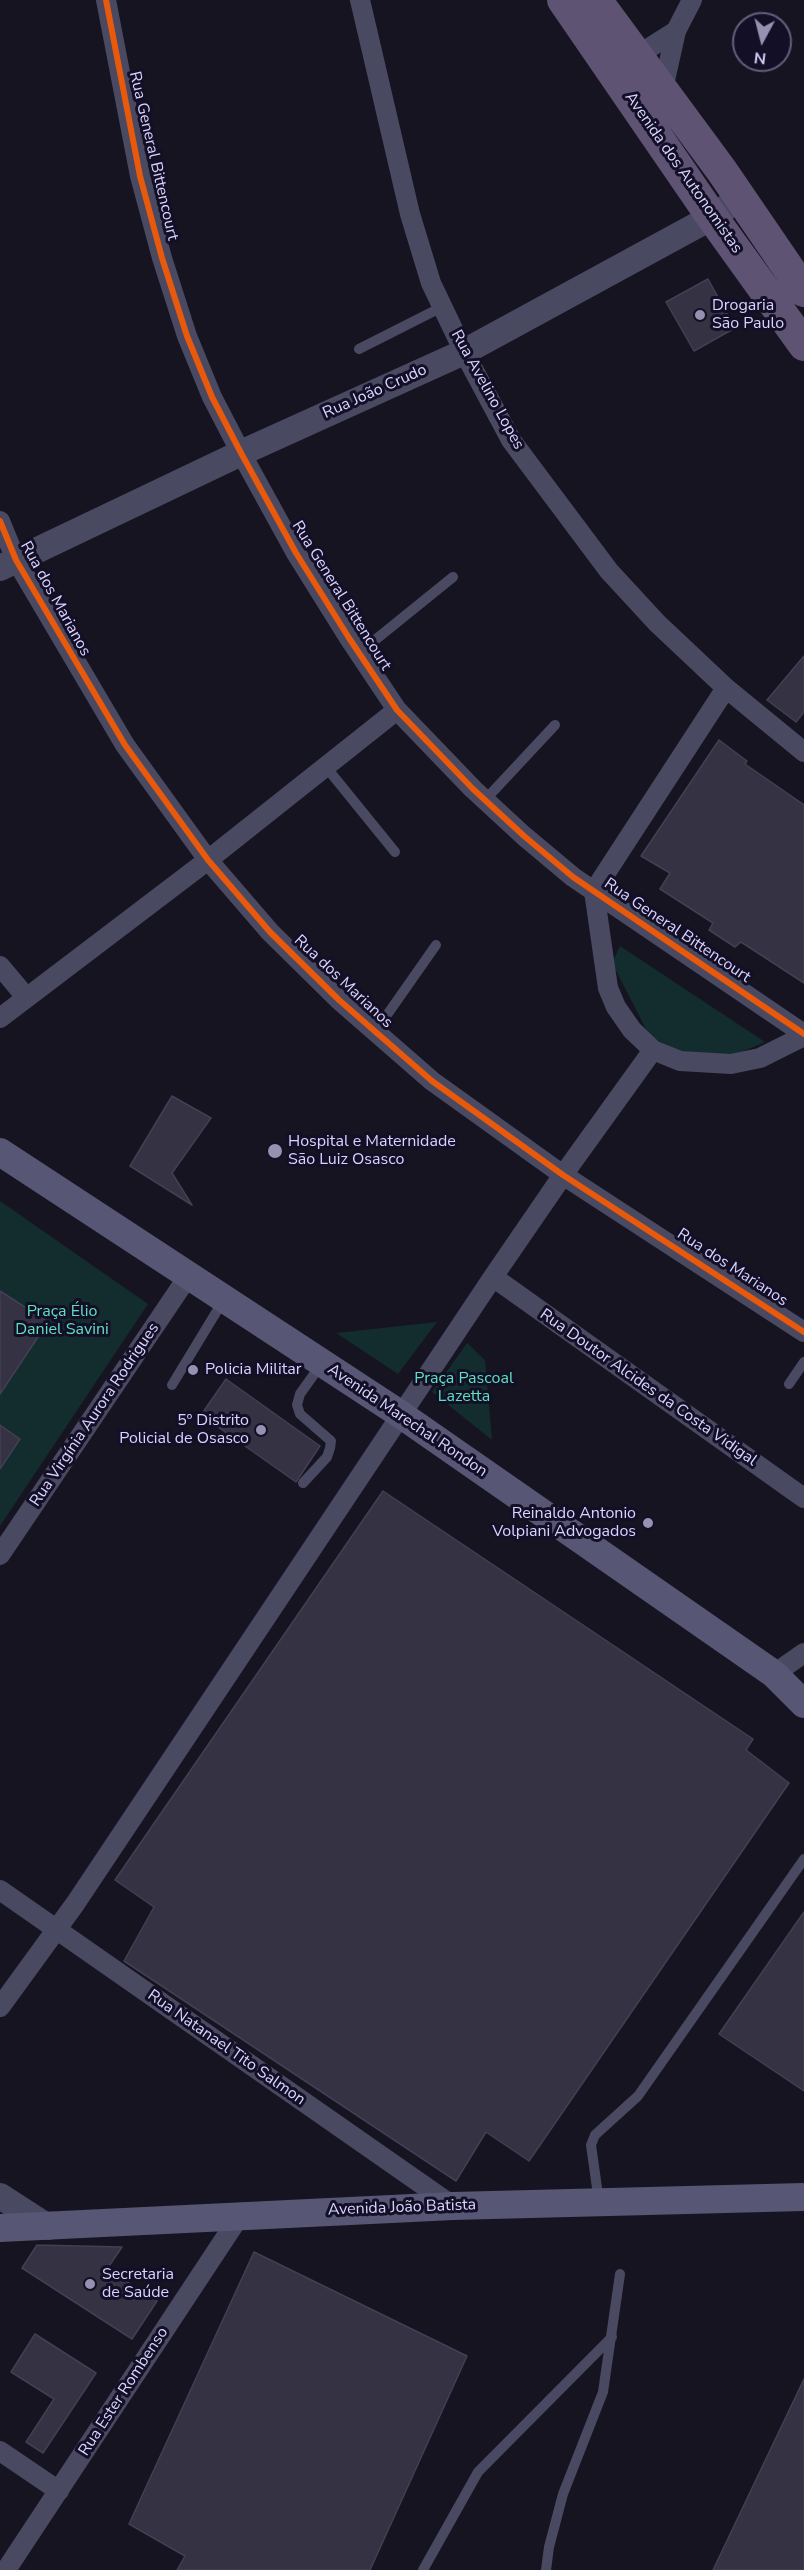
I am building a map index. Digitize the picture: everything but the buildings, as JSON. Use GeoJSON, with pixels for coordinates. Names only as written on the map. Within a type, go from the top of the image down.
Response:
{"type":"FeatureCollection","features":[{"type":"Feature","properties":{"kind":"main road","name":"Avenida dos Autonomistas"},"geometry":{"type":"LineString","coordinates":[[563,0],[712,218],[804,345]]}},
{"type":"Feature","properties":{"kind":"main road","name":"Avenida dos Autonomistas"},"geometry":{"type":"LineString","coordinates":[[596,0],[663,89],[804,291]]}},
{"type":"Feature","properties":{"kind":"main road","name":"Avenida Marechal Rondon"},"geometry":{"type":"LineString","coordinates":[[0,1152],[400,1414],[774,1674],[804,1704]]}},
{"type":"Feature","properties":{"kind":"main road","name":"Avenida João Batista"},"geometry":{"type":"LineString","coordinates":[[0,2228],[241,2214],[804,2197]]}},
{"type":"Feature","properties":{"kind":"street","name":"Rua General Bittencourt"},"geometry":{"type":"LineString","coordinates":[[106,0],[140,176],[162,258],[187,336],[212,397],[241,453],[296,553],[358,653],[397,710],[485,800],[524,836],[573,877],[804,1035]]}},
{"type":"Feature","properties":{"kind":"street","name":"Rua Avelino Lopes"},"geometry":{"type":"LineString","coordinates":[[360,0],[410,214],[431,283],[464,352],[511,440],[609,571],[657,623],[726,688],[804,752]]}},
{"type":"Feature","properties":{"kind":"street"},"geometry":{"type":"LineString","coordinates":[[663,89],[676,31],[692,0]]}},
{"type":"Feature","properties":{"kind":"street"},"geometry":{"type":"LineString","coordinates":[[638,55],[676,31]]}},
{"type":"Feature","properties":{"kind":"street","name":"Rua João Crudo"},"geometry":{"type":"LineString","coordinates":[[8,564],[241,453],[464,352],[712,218],[740,198]]}},
{"type":"Feature","properties":{"kind":"street","name":"Rua dos Marianos"},"geometry":{"type":"LineString","coordinates":[[0,521],[8,564],[125,745],[208,860],[270,932],[339,1000],[432,1081],[563,1175],[804,1332]]}},
{"type":"Feature","properties":{"kind":"street"},"geometry":{"type":"LineString","coordinates":[[726,688],[594,891],[608,988],[616,1007],[632,1030],[653,1050],[680,1061],[731,1064],[760,1058],[804,1035]]}},
{"type":"Feature","properties":{"kind":"street"},"geometry":{"type":"LineString","coordinates":[[0,1018],[208,860],[397,710]]}},
{"type":"Feature","properties":{"kind":"street"},"geometry":{"type":"LineString","coordinates":[[0,966],[26,997]]}},
{"type":"Feature","properties":{"kind":"street"},"geometry":{"type":"LineString","coordinates":[[0,2007],[56,1930],[493,1277],[653,1050]]}},
{"type":"Feature","properties":{"kind":"street","name":"Rua Virgínia Aurora Rodrigues"},"geometry":{"type":"LineString","coordinates":[[0,1555],[189,1275]]}},
{"type":"Feature","properties":{"kind":"street","name":"Rua Doutor Alcides da Costa Vidigal"},"geometry":{"type":"LineString","coordinates":[[493,1277],[804,1498]]}},
{"type":"Feature","properties":{"kind":"street"},"geometry":{"type":"LineString","coordinates":[[774,1674],[804,1653]]}},
{"type":"Feature","properties":{"kind":"street","name":"Rua Natanael Tito Salmon"},"geometry":{"type":"LineString","coordinates":[[0,1890],[453,2206]]}},
{"type":"Feature","properties":{"kind":"street"},"geometry":{"type":"LineString","coordinates":[[0,2196],[48,2227]]}},
{"type":"Feature","properties":{"kind":"street","name":"Rua Ester Rombenso"},"geometry":{"type":"LineString","coordinates":[[6,2570],[241,2214]]}},
{"type":"Feature","properties":{"kind":"street"},"geometry":{"type":"LineString","coordinates":[[0,2451],[59,2491]]}},
{"type":"Feature","properties":{"kind":"lane"},"geometry":{"type":"LineString","coordinates":[[359,349],[442,307]]}},
{"type":"Feature","properties":{"kind":"lane"},"geometry":{"type":"LineString","coordinates":[[358,653],[453,577]]}},
{"type":"Feature","properties":{"kind":"lane"},"geometry":{"type":"LineString","coordinates":[[485,800],[555,725]]}},
{"type":"Feature","properties":{"kind":"lane"},"geometry":{"type":"LineString","coordinates":[[326,767],[395,852]]}},
{"type":"Feature","properties":{"kind":"lane"},"geometry":{"type":"LineString","coordinates":[[375,1032],[436,945]]}},
{"type":"Feature","properties":{"kind":"lane"},"geometry":{"type":"LineString","coordinates":[[172,1385],[225,1299]]}},
{"type":"Feature","properties":{"kind":"lane"},"geometry":{"type":"LineString","coordinates":[[789,1384],[804,1362]]}},
{"type":"Feature","properties":{"kind":"lane"},"geometry":{"type":"LineString","coordinates":[[303,1483],[327,1457],[330,1448],[331,1440],[300,1414],[297,1405],[300,1394],[322,1363]]}},
{"type":"Feature","properties":{"kind":"lane"},"geometry":{"type":"LineString","coordinates":[[599,2202],[591,2145],[595,2135],[638,2096],[804,1859]]}},
{"type":"Feature","properties":{"kind":"lane"},"geometry":{"type":"LineString","coordinates":[[546,2570],[549,2547],[563,2494],[603,2391],[620,2274]]}},
{"type":"Feature","properties":{"kind":"lane"},"geometry":{"type":"LineString","coordinates":[[423,2570],[478,2472],[612,2337]]}},
{"type":"Feature","properties":{"kind":"green space"},"geometry":{"type":"Polygon","coordinates":[[[620,946],[765,1042],[727,1058],[683,1053],[657,1040],[647,1031],[612,963],[620,946]]]}},
{"type":"Feature","properties":{"kind":"green space","name":"Praça Élio Daniel Savini"},"geometry":{"type":"Polygon","coordinates":[[[0,1201],[148,1304],[0,1526],[0,1201]]]}},
{"type":"Feature","properties":{"kind":"green space","name":"Praça Pascoal Lazetta"},"geometry":{"type":"Polygon","coordinates":[[[437,1322],[398,1374],[336,1333],[437,1322]]]}},
{"type":"Feature","properties":{"kind":"green space","name":"Praça Pascoal Lazetta"},"geometry":{"type":"Polygon","coordinates":[[[467,1343],[485,1360],[492,1440],[432,1392],[467,1343]]]}},
{"type":"Feature","properties":{"kind":"cycle path"},"geometry":{"type":"LineString","coordinates":[[106,0],[140,176],[162,258],[187,336],[212,397],[296,553],[397,710],[473,789],[573,877],[804,1034]]}},
{"type":"Feature","properties":{"kind":"cycle path"},"geometry":{"type":"LineString","coordinates":[[0,521],[16,560],[125,745],[208,860],[270,932],[339,1000],[432,1081],[563,1175],[804,1332]]}},
{"type":"Feature","properties":{"kind":"place","name":"Drogaria São Paulo"},"geometry":{"type":"Point","coordinates":[700,315]}},
{"type":"Feature","properties":{"kind":"place","name":"Hospital e Maternidade São Luiz Osasco"},"geometry":{"type":"Point","coordinates":[275,1151]}},
{"type":"Feature","properties":{"kind":"place","name":"Policia Militar"},"geometry":{"type":"Point","coordinates":[193,1370]}},
{"type":"Feature","properties":{"kind":"place","name":"5º Distrito Policial de Osasco"},"geometry":{"type":"Point","coordinates":[261,1430]}},
{"type":"Feature","properties":{"kind":"place","name":"Reinaldo Antonio Volpiani Advogados"},"geometry":{"type":"Point","coordinates":[648,1523]}},
{"type":"Feature","properties":{"kind":"place","name":"Secretaria de Saúde"},"geometry":{"type":"Point","coordinates":[90,2284]}}]}
